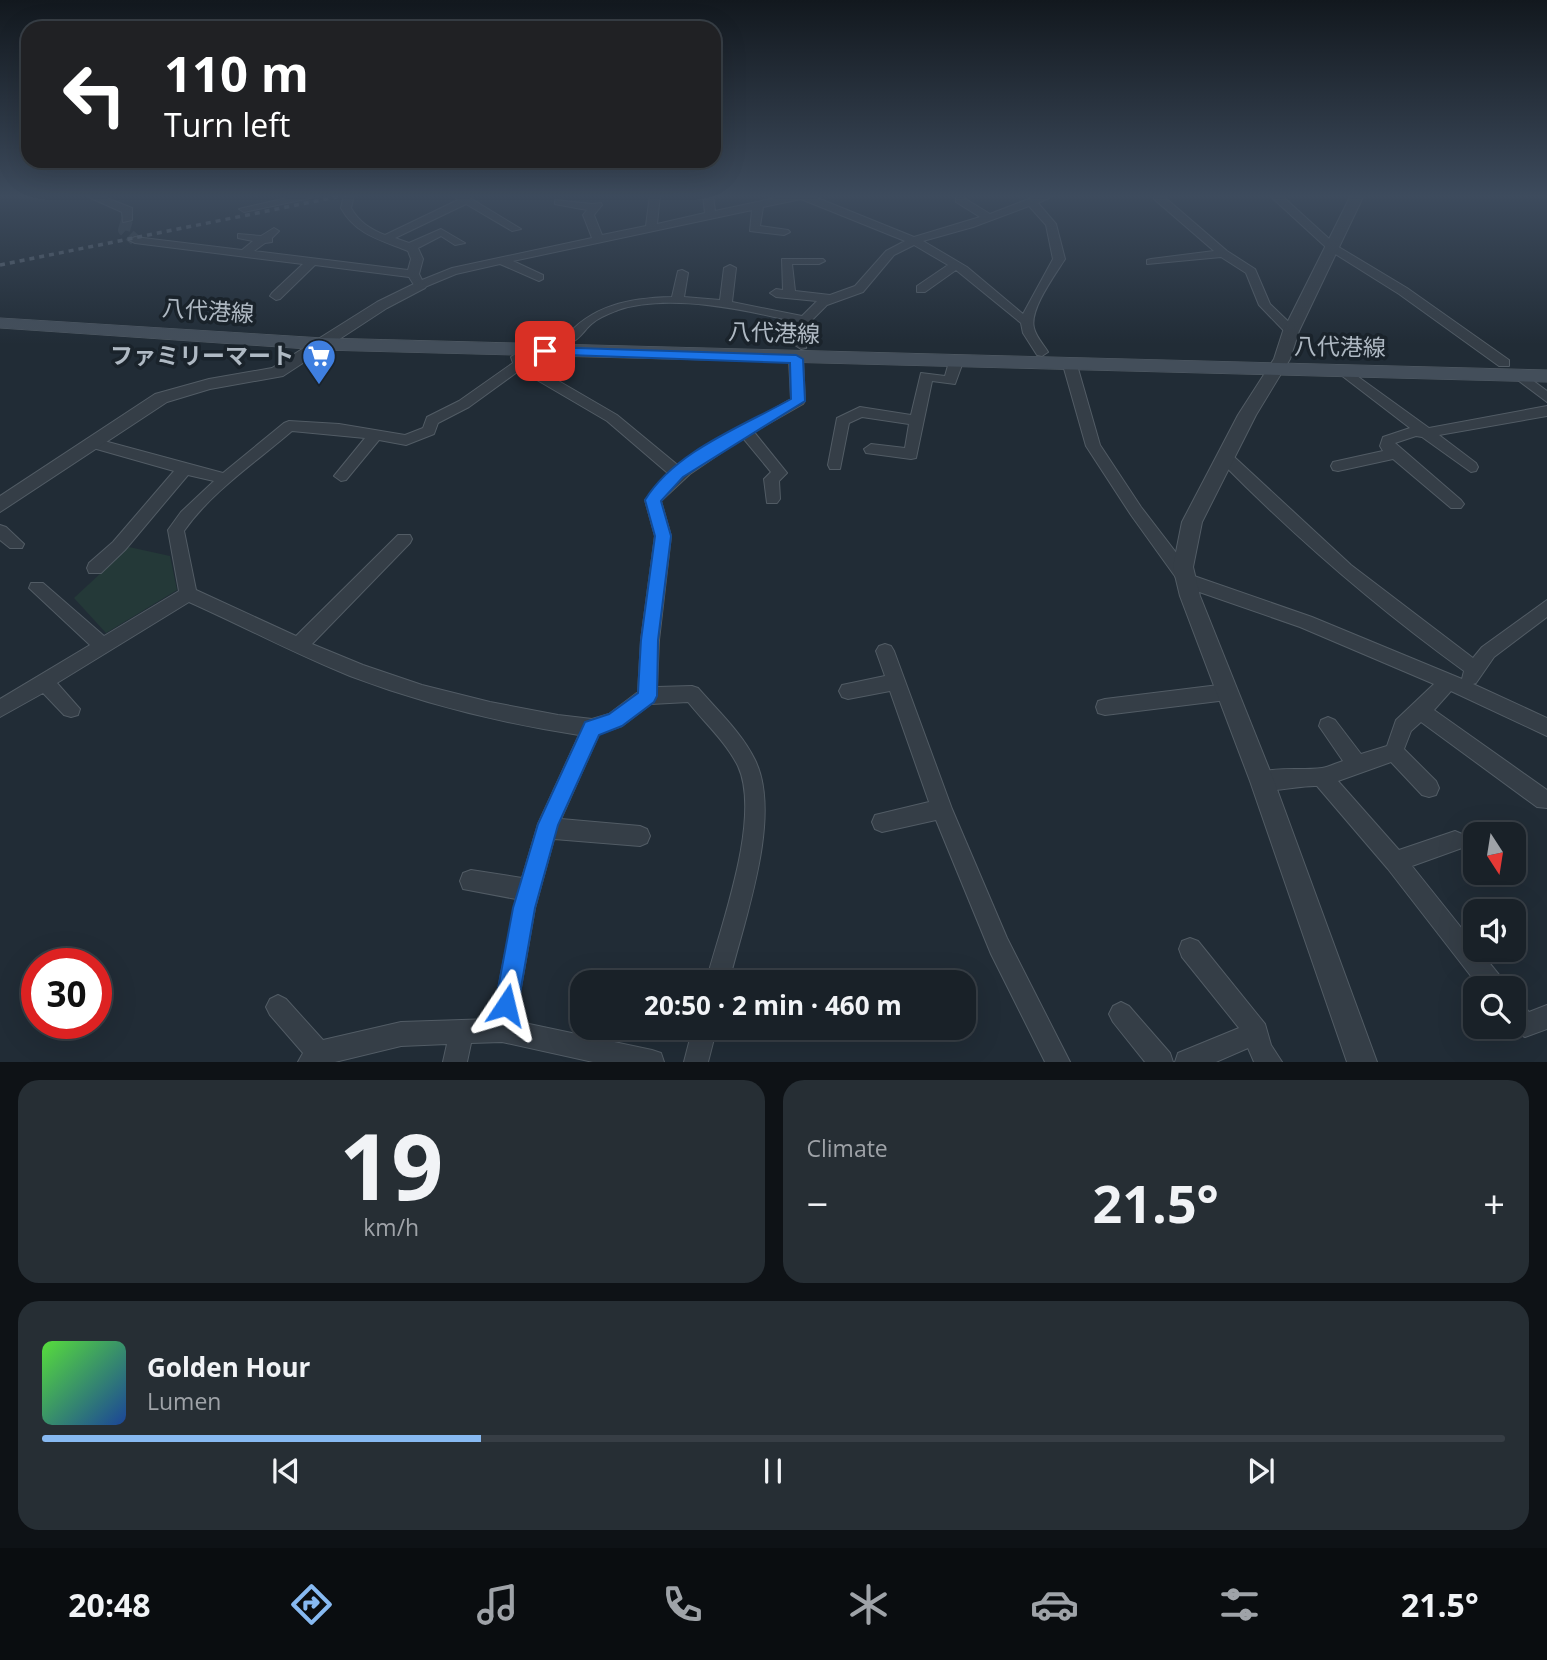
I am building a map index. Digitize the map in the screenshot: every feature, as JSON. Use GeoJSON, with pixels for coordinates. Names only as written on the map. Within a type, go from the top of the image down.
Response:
{"type":"FeatureCollection","features":[{"type":"Feature","properties":{"kind":"main road","name":"八代港線"},"geometry":{"type":"LineString","coordinates":[[0,317],[260,330],[346,330],[570,339],[956,362],[1070,365],[1547,364]]}},
{"type":"Feature","properties":{"kind":"main road","name":"八代港線"},"geometry":{"type":"LineString","coordinates":[[0,323],[521,357],[799,352],[1042,352],[1277,365],[1346,372],[1547,376]]}},
{"type":"Feature","properties":{"kind":"street"},"geometry":{"type":"LineString","coordinates":[[168,245],[312,262],[416,280]]}},
{"type":"Feature","properties":{"kind":"street"},"geometry":{"type":"LineString","coordinates":[[242,255],[256,245]]}},
{"type":"Feature","properties":{"kind":"street"},"geometry":{"type":"LineString","coordinates":[[402,245],[410,247],[415,245]]}},
{"type":"Feature","properties":{"kind":"street"},"geometry":{"type":"LineString","coordinates":[[0,505],[161,398],[209,384],[277,372],[346,330],[416,280],[572,245]]}},
{"type":"Feature","properties":{"kind":"street"},"geometry":{"type":"LineString","coordinates":[[647,696],[650,640],[663,536],[653,500],[678,473],[714,448],[798,401],[799,352],[806,321],[823,302],[859,289],[890,253],[907,245]]}},
{"type":"Feature","properties":{"kind":"street"},"geometry":{"type":"LineString","coordinates":[[920,245],[956,265],[1028,322]]}},
{"type":"Feature","properties":{"kind":"street"},"geometry":{"type":"LineString","coordinates":[[1042,352],[1027,327],[1030,311],[1059,259],[1056,245]]}},
{"type":"Feature","properties":{"kind":"street"},"geometry":{"type":"LineString","coordinates":[[1213,245],[1251,271],[1265,305],[1291,331]]}},
{"type":"Feature","properties":{"kind":"street"},"geometry":{"type":"LineString","coordinates":[[1329,245],[1404,291],[1504,363]]}},
{"type":"Feature","properties":{"kind":"street"},"geometry":{"type":"LineString","coordinates":[[1335,245],[1277,365],[1192,522],[1183,567],[1190,596],[1262,781],[1362,1062]]}},
{"type":"Feature","properties":{"kind":"street"},"geometry":{"type":"LineString","coordinates":[[410,247],[416,259],[416,280]]}},
{"type":"Feature","properties":{"kind":"street"},"geometry":{"type":"LineString","coordinates":[[1151,262],[1223,253]]}},
{"type":"Feature","properties":{"kind":"street"},"geometry":{"type":"LineString","coordinates":[[500,260],[539,277]]}},
{"type":"Feature","properties":{"kind":"street"},"geometry":{"type":"LineString","coordinates":[[772,261],[819,261]]}},
{"type":"Feature","properties":{"kind":"street"},"geometry":{"type":"LineString","coordinates":[[786,261],[782,293],[832,299]]}},
{"type":"Feature","properties":{"kind":"street"},"geometry":{"type":"LineString","coordinates":[[276,296],[312,262]]}},
{"type":"Feature","properties":{"kind":"street"},"geometry":{"type":"LineString","coordinates":[[921,289],[956,265]]}},
{"type":"Feature","properties":{"kind":"street"},"geometry":{"type":"LineString","coordinates":[[726,303],[730,268]]}},
{"type":"Feature","properties":{"kind":"street"},"geometry":{"type":"LineString","coordinates":[[677,301],[682,273]]}},
{"type":"Feature","properties":{"kind":"street"},"geometry":{"type":"LineString","coordinates":[[570,339],[576,329],[626,304],[677,301],[726,303],[806,321]]}},
{"type":"Feature","properties":{"kind":"street"},"geometry":{"type":"LineString","coordinates":[[188,594],[176,530],[186,516],[289,426],[339,429],[406,440],[429,431],[432,420],[464,404],[521,357],[612,418],[678,473]]}},
{"type":"Feature","properties":{"kind":"street"},"geometry":{"type":"LineString","coordinates":[[871,449],[911,454],[926,376],[950,381],[956,362]]}},
{"type":"Feature","properties":{"kind":"street"},"geometry":{"type":"LineString","coordinates":[[1070,365],[1093,446],[1136,511],[1188,581],[1306,622],[1547,727]]}},
{"type":"Feature","properties":{"kind":"street"},"geometry":{"type":"LineString","coordinates":[[1346,372],[1471,467]]}},
{"type":"Feature","properties":{"kind":"street"},"geometry":{"type":"LineString","coordinates":[[1520,375],[1547,398]]}},
{"type":"Feature","properties":{"kind":"street"},"geometry":{"type":"LineString","coordinates":[[1456,504],[1387,446],[1388,440],[1416,431],[1426,433],[1547,411]]}},
{"type":"Feature","properties":{"kind":"street"},"geometry":{"type":"LineString","coordinates":[[831,459],[842,421],[860,412],[917,421]]}},
{"type":"Feature","properties":{"kind":"street"},"geometry":{"type":"LineString","coordinates":[[746,432],[780,474],[771,480],[772,499]]}},
{"type":"Feature","properties":{"kind":"street"},"geometry":{"type":"LineString","coordinates":[[341,476],[375,436]]}},
{"type":"Feature","properties":{"kind":"street"},"geometry":{"type":"LineString","coordinates":[[91,443],[146,455],[226,480]]}},
{"type":"Feature","properties":{"kind":"street"},"geometry":{"type":"LineString","coordinates":[[1338,466],[1396,453]]}},
{"type":"Feature","properties":{"kind":"street"},"geometry":{"type":"LineString","coordinates":[[1226,458],[1278,511],[1357,581],[1475,669]]}},
{"type":"Feature","properties":{"kind":"street"},"geometry":{"type":"LineString","coordinates":[[95,568],[118,547],[184,469]]}},
{"type":"Feature","properties":{"kind":"street"},"geometry":{"type":"LineString","coordinates":[[0,531],[16,544]]}},
{"type":"Feature","properties":{"kind":"street"},"geometry":{"type":"LineString","coordinates":[[300,644],[404,539]]}},
{"type":"Feature","properties":{"kind":"street"},"geometry":{"type":"LineString","coordinates":[[37,588],[103,646]]}},
{"type":"Feature","properties":{"kind":"street"},"geometry":{"type":"LineString","coordinates":[[188,594],[341,663],[500,714],[592,728],[615,720],[647,696],[692,694],[731,740],[752,779],[757,800],[750,849],[720,970]]}},
{"type":"Feature","properties":{"kind":"street"},"geometry":{"type":"LineString","coordinates":[[0,709],[188,594]]}},
{"type":"Feature","properties":{"kind":"street"},"geometry":{"type":"LineString","coordinates":[[1394,752],[1403,726],[1475,669],[1489,652],[1547,607]]}},
{"type":"Feature","properties":{"kind":"street"},"geometry":{"type":"LineString","coordinates":[[885,650],[896,682],[900,717],[999,946],[1058,1062]]}},
{"type":"Feature","properties":{"kind":"street"},"geometry":{"type":"LineString","coordinates":[[44,682],[71,709]]}},
{"type":"Feature","properties":{"kind":"street"},"geometry":{"type":"LineString","coordinates":[[848,691],[896,682]]}},
{"type":"Feature","properties":{"kind":"street"},"geometry":{"type":"LineString","coordinates":[[1105,707],[1227,692]]}},
{"type":"Feature","properties":{"kind":"street"},"geometry":{"type":"LineString","coordinates":[[1421,711],[1544,800]]}},
{"type":"Feature","properties":{"kind":"street"},"geometry":{"type":"LineString","coordinates":[[1328,726],[1358,765]]}},
{"type":"Feature","properties":{"kind":"street"},"geometry":{"type":"LineString","coordinates":[[502,1030],[529,890],[547,828],[592,728]]}},
{"type":"Feature","properties":{"kind":"street"},"geometry":{"type":"LineString","coordinates":[[1262,781],[1301,776],[1322,777],[1394,752]]}},
{"type":"Feature","properties":{"kind":"street"},"geometry":{"type":"LineString","coordinates":[[1394,752],[1429,788]]}},
{"type":"Feature","properties":{"kind":"street"},"geometry":{"type":"LineString","coordinates":[[1322,777],[1395,862],[1486,976]]}},
{"type":"Feature","properties":{"kind":"street"},"geometry":{"type":"LineString","coordinates":[[882,822],[942,809]]}},
{"type":"Feature","properties":{"kind":"street"},"geometry":{"type":"LineString","coordinates":[[547,828],[640,836]]}},
{"type":"Feature","properties":{"kind":"street"},"geometry":{"type":"LineString","coordinates":[[1395,862],[1455,841]]}},
{"type":"Feature","properties":{"kind":"street"},"geometry":{"type":"LineString","coordinates":[[471,881],[529,890]]}},
{"type":"Feature","properties":{"kind":"street"},"geometry":{"type":"LineString","coordinates":[[1190,949],[1257,1032],[1260,1050],[1270,1062]]}},
{"type":"Feature","properties":{"kind":"street"},"geometry":{"type":"LineString","coordinates":[[278,1007],[318,1052],[317,1057],[401,1034],[502,1030],[639,1060]]}},
{"type":"Feature","properties":{"kind":"street"},"geometry":{"type":"LineString","coordinates":[[1121,1014],[1161,1062]]}},
{"type":"Feature","properties":{"kind":"street"},"geometry":{"type":"LineString","coordinates":[[1526,1025],[1547,1017]]}},
{"type":"Feature","properties":{"kind":"street"},"geometry":{"type":"LineString","coordinates":[[455,1062],[461,1031]]}},
{"type":"Feature","properties":{"kind":"street"},"geometry":{"type":"LineString","coordinates":[[1187,1062],[1257,1032]]}},
{"type":"Feature","properties":{"kind":"street"},"geometry":{"type":"LineString","coordinates":[[696,1062],[702,1040]]}},
{"type":"Feature","properties":{"kind":"green space"},"geometry":{"type":"Polygon","coordinates":[[[129,547],[170,556],[177,590],[106,633],[74,598],[129,547]]]}},
{"type":"Feature","properties":{"kind":"railway"},"geometry":{"type":"LineString","coordinates":[[0,265],[101,245]]}},
{"type":"Feature","properties":{"kind":"place","name":"ファミリーマート"},"geometry":{"type":"Point","coordinates":[319,386]}},
{"type":"Feature","properties":{"kind":"route"},"geometry":{"type":"LineString","coordinates":[[506,1005],[524,908],[548,824],[592,728],[615,720],[647,696],[650,640],[663,536],[653,500],[678,473],[714,448],[798,401],[796,359],[545,351]]}}]}
